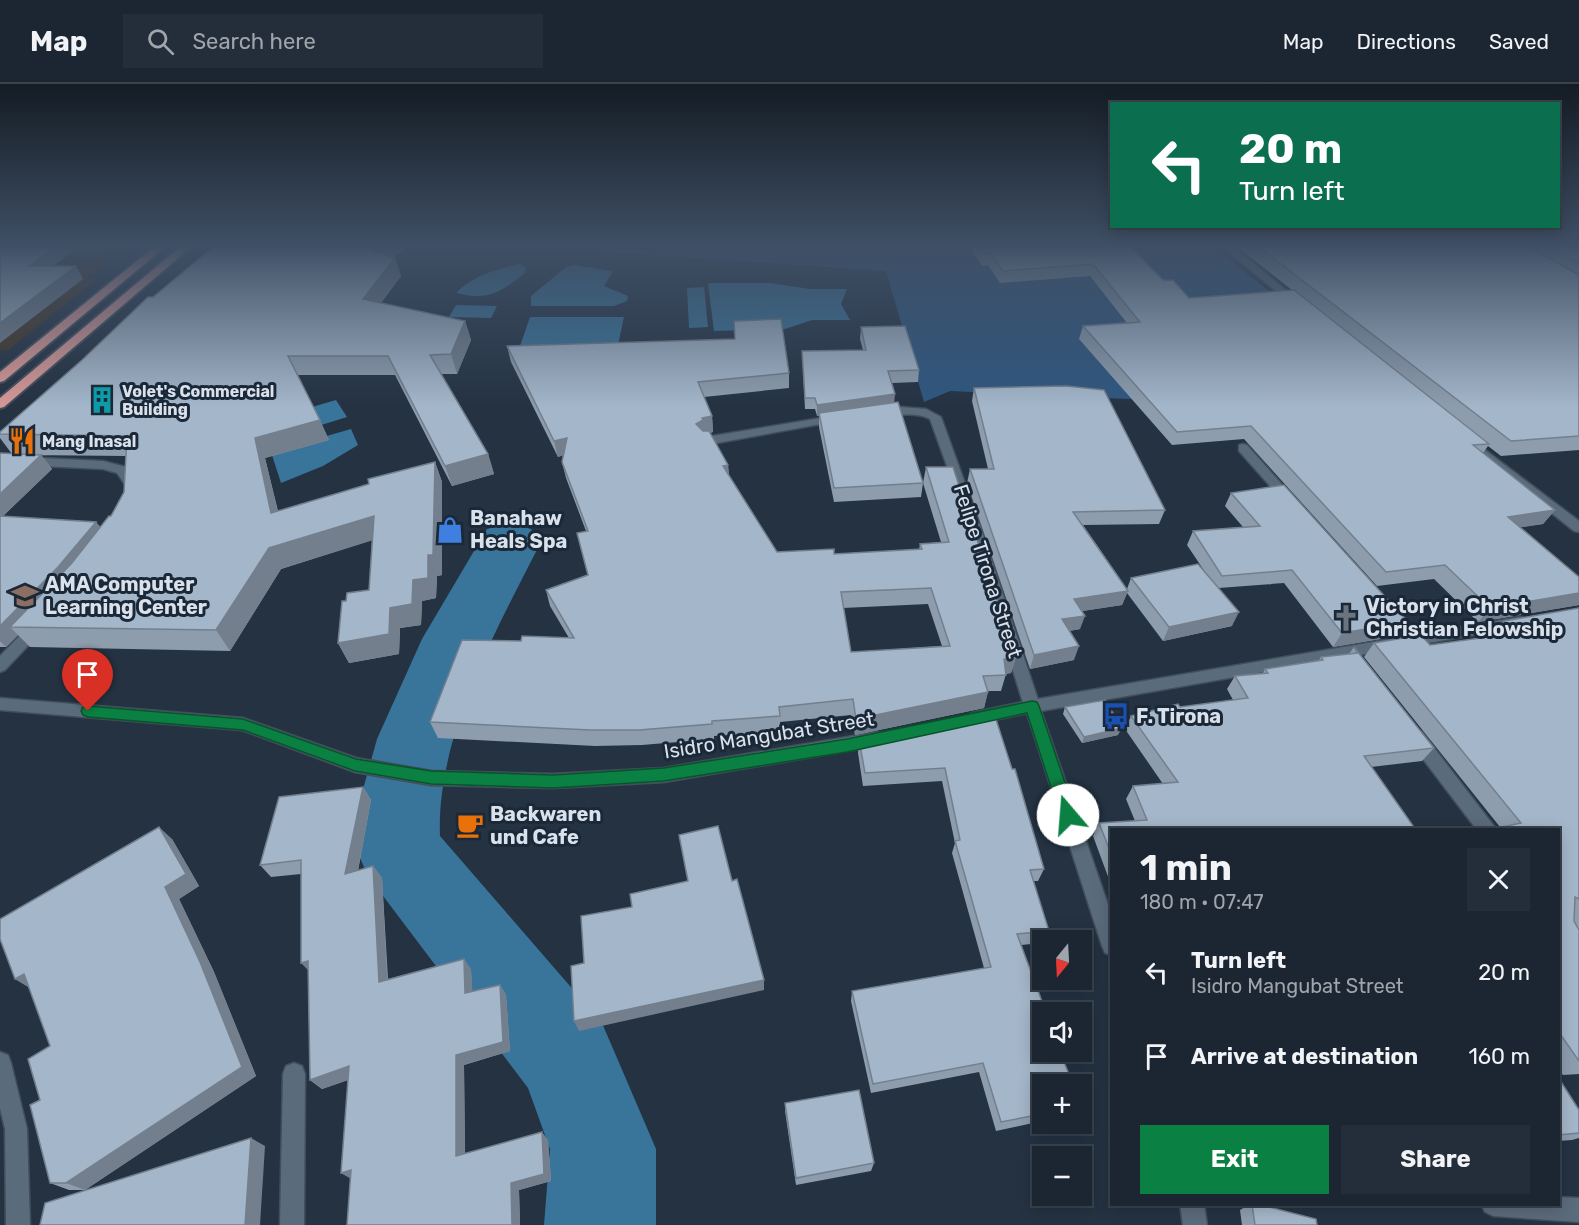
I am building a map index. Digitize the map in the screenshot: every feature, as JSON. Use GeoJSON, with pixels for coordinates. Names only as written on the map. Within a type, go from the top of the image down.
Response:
{"type":"FeatureCollection","features":[{"type":"Feature","properties":{"kind":"highway"},"geometry":{"type":"LineString","coordinates":[[0,378],[95,300]]}},
{"type":"Feature","properties":{"kind":"highway"},"geometry":{"type":"LineString","coordinates":[[0,404],[123,300]]}},
{"type":"Feature","properties":{"kind":"street"},"geometry":{"type":"LineString","coordinates":[[1293,300],[1306,311]]}},
{"type":"Feature","properties":{"kind":"street","name":"Felipe Tirona Street"},"geometry":{"type":"LineString","coordinates":[[706,441],[906,410],[926,411],[935,417],[973,522],[1110,940]]}},
{"type":"Feature","properties":{"kind":"street"},"geometry":{"type":"LineString","coordinates":[[1460,434],[1579,528]]}},
{"type":"Feature","properties":{"kind":"street"},"geometry":{"type":"LineString","coordinates":[[1243,448],[1297,509]]}},
{"type":"Feature","properties":{"kind":"street"},"geometry":{"type":"LineString","coordinates":[[0,460],[103,465],[122,470],[132,486],[130,505]]}},
{"type":"Feature","properties":{"kind":"street"},"geometry":{"type":"LineString","coordinates":[[1382,605],[1413,640]]}},
{"type":"Feature","properties":{"kind":"street"},"geometry":{"type":"LineString","coordinates":[[0,666],[46,616]]}},
{"type":"Feature","properties":{"kind":"street"},"geometry":{"type":"LineString","coordinates":[[963,721],[1032,706],[1533,620]]}},
{"type":"Feature","properties":{"kind":"street"},"geometry":{"type":"LineString","coordinates":[[1348,651],[1363,670]]}},
{"type":"Feature","properties":{"kind":"street","name":"Isidro Mangubat Street"},"geometry":{"type":"LineString","coordinates":[[0,704],[243,724],[355,765],[431,778],[553,781],[664,775],[847,746],[893,736]]}},
{"type":"Feature","properties":{"kind":"street"},"geometry":{"type":"LineString","coordinates":[[1407,726],[1486,828]]}},
{"type":"Feature","properties":{"kind":"street"},"geometry":{"type":"LineString","coordinates":[[0,1063],[16,1129],[18,1225]]}},
{"type":"Feature","properties":{"kind":"street"},"geometry":{"type":"LineString","coordinates":[[292,1225],[294,1074]]}},
{"type":"Feature","properties":{"kind":"street"},"geometry":{"type":"LineString","coordinates":[[1192,1206],[1195,1225]]}},
{"type":"Feature","properties":{"kind":"street"},"geometry":{"type":"LineString","coordinates":[[1522,1206],[1579,1210]]}},
{"type":"Feature","properties":{"kind":"shaded area"},"geometry":{"type":"Polygon","coordinates":[[[0,300],[70,300],[7,351],[0,350],[0,300]]]}},
{"type":"Feature","properties":{"kind":"shaded area"},"geometry":{"type":"Polygon","coordinates":[[[531,300],[627,300],[614,306],[531,306],[531,300]]]}},
{"type":"Feature","properties":{"kind":"shaded area"},"geometry":{"type":"Polygon","coordinates":[[[688,300],[705,300],[708,327],[689,328],[688,300]]]}},
{"type":"Feature","properties":{"kind":"shaded area"},"geometry":{"type":"Polygon","coordinates":[[[710,300],[843,300],[841,304],[850,320],[812,320],[785,329],[714,331],[710,300]]]}},
{"type":"Feature","properties":{"kind":"shaded area"},"geometry":{"type":"Polygon","coordinates":[[[894,300],[1280,300],[1380,380],[1128,399],[950,391],[924,402],[894,300]]]}},
{"type":"Feature","properties":{"kind":"shaded area"},"geometry":{"type":"Polygon","coordinates":[[[456,305],[497,306],[491,318],[449,317],[456,305]]]}},
{"type":"Feature","properties":{"kind":"shaded area"},"geometry":{"type":"Polygon","coordinates":[[[530,317],[624,317],[618,345],[520,346],[530,317]]]}},
{"type":"Feature","properties":{"kind":"shaded area"},"geometry":{"type":"Polygon","coordinates":[[[336,400],[347,417],[273,440],[264,421],[336,400]]]}},
{"type":"Feature","properties":{"kind":"shaded area"},"geometry":{"type":"Polygon","coordinates":[[[351,429],[358,445],[323,466],[281,483],[271,452],[351,429]]]}},
{"type":"Feature","properties":{"kind":"building"},"geometry":{"type":"Polygon","coordinates":[[[0,300],[30,300],[0,323],[0,300]]]}},
{"type":"Feature","properties":{"kind":"building"},"geometry":{"type":"Polygon","coordinates":[[[145,300],[369,300],[465,321],[451,354],[430,355],[488,454],[445,466],[388,356],[288,356],[320,420],[255,438],[271,513],[369,484],[368,479],[435,462],[433,555],[428,555],[428,578],[413,580],[412,604],[390,608],[389,634],[338,643],[342,601],[346,601],[347,593],[369,590],[374,516],[269,548],[216,630],[10,627],[71,564],[111,516],[124,492],[127,436],[0,434],[145,300]]]}},
{"type":"Feature","properties":{"kind":"building"},"geometry":{"type":"Polygon","coordinates":[[[1122,300],[1307,300],[1489,444],[1473,445],[1555,510],[1508,517],[1579,577],[1579,593],[1490,608],[1445,565],[1386,572],[1251,426],[1177,432],[1083,326],[1140,322],[1122,300]]]}},
{"type":"Feature","properties":{"kind":"building"},"geometry":{"type":"Polygon","coordinates":[[[1328,300],[1579,300],[1579,436],[1511,441],[1328,300]]]}},
{"type":"Feature","properties":{"kind":"building"},"geometry":{"type":"Polygon","coordinates":[[[781,319],[789,373],[698,382],[712,416],[702,418],[703,420],[696,424],[703,431],[709,431],[728,465],[723,466],[777,552],[834,549],[834,554],[922,549],[920,544],[949,542],[926,467],[953,467],[1016,657],[1004,659],[1006,675],[983,676],[988,692],[856,719],[853,699],[779,707],[780,716],[639,730],[590,730],[430,722],[462,640],[521,641],[522,636],[574,638],[546,590],[588,575],[577,533],[588,531],[562,462],[567,438],[554,441],[507,346],[735,339],[734,321],[781,319]],[[931,588],[841,592],[851,652],[950,646],[931,588]]]}},
{"type":"Feature","properties":{"kind":"building"},"geometry":{"type":"Polygon","coordinates":[[[905,326],[919,370],[888,371],[895,394],[817,405],[815,398],[805,398],[802,351],[866,350],[861,327],[905,326]]]}},
{"type":"Feature","properties":{"kind":"building"},"geometry":{"type":"Polygon","coordinates":[[[1066,386],[1104,390],[1165,510],[1073,512],[1128,591],[1074,599],[1085,616],[1062,619],[1079,646],[1034,655],[970,469],[994,469],[974,388],[1066,386]]]}},
{"type":"Feature","properties":{"kind":"building"},"geometry":{"type":"Polygon","coordinates":[[[898,402],[923,483],[834,488],[819,413],[898,402]]]}},
{"type":"Feature","properties":{"kind":"building"},"geometry":{"type":"Polygon","coordinates":[[[0,453],[41,455],[0,494],[0,453]]]}},
{"type":"Feature","properties":{"kind":"building"},"geometry":{"type":"Polygon","coordinates":[[[1284,485],[1408,622],[1342,633],[1292,570],[1222,576],[1193,531],[1260,526],[1231,493],[1284,485]]]}},
{"type":"Feature","properties":{"kind":"building"},"geometry":{"type":"Polygon","coordinates":[[[0,516],[96,522],[58,567],[0,626],[0,516]]]}},
{"type":"Feature","properties":{"kind":"building"},"geometry":{"type":"Polygon","coordinates":[[[1198,564],[1239,612],[1169,627],[1131,578],[1198,564]]]}},
{"type":"Feature","properties":{"kind":"building"},"geometry":{"type":"Polygon","coordinates":[[[1579,608],[1579,899],[1575,897],[1574,921],[1579,930],[1579,1061],[1560,1034],[1560,828],[1497,828],[1521,823],[1374,643],[1421,635],[1430,645],[1517,633],[1504,621],[1579,608]]]}},
{"type":"Feature","properties":{"kind":"building"},"geometry":{"type":"Polygon","coordinates":[[[1354,647],[1434,748],[1364,756],[1415,828],[1110,828],[1110,851],[1099,823],[1147,820],[1133,786],[1178,782],[1131,716],[1178,704],[1180,707],[1248,698],[1235,676],[1268,673],[1265,669],[1323,660],[1321,657],[1357,653],[1354,647]]]}},
{"type":"Feature","properties":{"kind":"building"},"geometry":{"type":"Polygon","coordinates":[[[1105,700],[1122,728],[1084,737],[1065,707],[1105,700]]]}},
{"type":"Feature","properties":{"kind":"building"},"geometry":{"type":"Polygon","coordinates":[[[993,710],[1012,769],[1015,769],[1044,869],[1030,870],[1049,930],[1032,930],[1032,933],[1017,934],[1032,974],[1032,990],[1038,990],[1042,1002],[1032,1002],[1032,1062],[1064,1062],[1069,1074],[1032,1074],[1032,1116],[1001,1122],[983,1063],[873,1084],[852,991],[991,967],[955,841],[960,840],[945,768],[865,773],[859,740],[993,710]]]}},
{"type":"Feature","properties":{"kind":"building"},"geometry":{"type":"Polygon","coordinates":[[[363,787],[345,874],[373,866],[379,982],[464,959],[465,993],[500,985],[503,1042],[456,1055],[456,1156],[542,1132],[544,1174],[511,1183],[512,1225],[347,1225],[351,1170],[341,1173],[349,1066],[310,1080],[308,961],[301,963],[301,860],[260,865],[279,797],[363,787]]]}},
{"type":"Feature","properties":{"kind":"building"},"geometry":{"type":"Polygon","coordinates":[[[718,826],[732,881],[737,879],[764,980],[574,1021],[571,966],[584,963],[581,916],[632,907],[630,894],[688,881],[679,835],[718,826]]]}},
{"type":"Feature","properties":{"kind":"building"},"geometry":{"type":"Polygon","coordinates":[[[159,827],[186,874],[165,887],[200,962],[242,1067],[66,1183],[50,1183],[30,1105],[40,1100],[28,1059],[50,1046],[24,974],[15,979],[0,939],[0,919],[159,827]]]}},
{"type":"Feature","properties":{"kind":"building"},"geometry":{"type":"Polygon","coordinates":[[[1560,1080],[1579,1110],[1579,1133],[1560,1135],[1560,1080]]]}},
{"type":"Feature","properties":{"kind":"building"},"geometry":{"type":"Polygon","coordinates":[[[859,1090],[874,1163],[796,1178],[785,1103],[859,1090]]]}},
{"type":"Feature","properties":{"kind":"building"},"geometry":{"type":"Polygon","coordinates":[[[251,1138],[245,1225],[40,1225],[45,1203],[251,1138]]]}},
{"type":"Feature","properties":{"kind":"building"},"geometry":{"type":"Polygon","coordinates":[[[1252,1206],[1265,1206],[1316,1219],[1317,1225],[1255,1225],[1252,1206]]]}},
{"type":"Feature","properties":{"kind":"waterway"},"geometry":{"type":"LineString","coordinates":[[509,544],[457,639],[415,739],[398,811],[398,849],[567,1058],[603,1149],[600,1225]]}},
{"type":"Feature","properties":{"kind":"place","name":"Volet's Commercial Building"},"geometry":{"type":"Point","coordinates":[102,400]}},
{"type":"Feature","properties":{"kind":"place","name":"Mang Inasal"},"geometry":{"type":"Point","coordinates":[22,441]}},
{"type":"Feature","properties":{"kind":"place","name":"Banahaw Heals Spa"},"geometry":{"type":"Point","coordinates":[450,530]}},
{"type":"Feature","properties":{"kind":"place","name":"AMA Computer Learning Center"},"geometry":{"type":"Point","coordinates":[25,596]}},
{"type":"Feature","properties":{"kind":"place","name":"Victory in Christ Christian Felowship"},"geometry":{"type":"Point","coordinates":[1346,618]}},
{"type":"Feature","properties":{"kind":"place","name":"F. Tirona"},"geometry":{"type":"Point","coordinates":[1116,716]}},
{"type":"Feature","properties":{"kind":"place","name":"Backwaren und Cafe"},"geometry":{"type":"Point","coordinates":[470,825]}},
{"type":"Feature","properties":{"kind":"route"},"geometry":{"type":"LineString","coordinates":[[88,711],[243,724],[355,765],[431,778],[553,781],[664,775],[847,746],[1032,706],[1068,815]]}}]}
